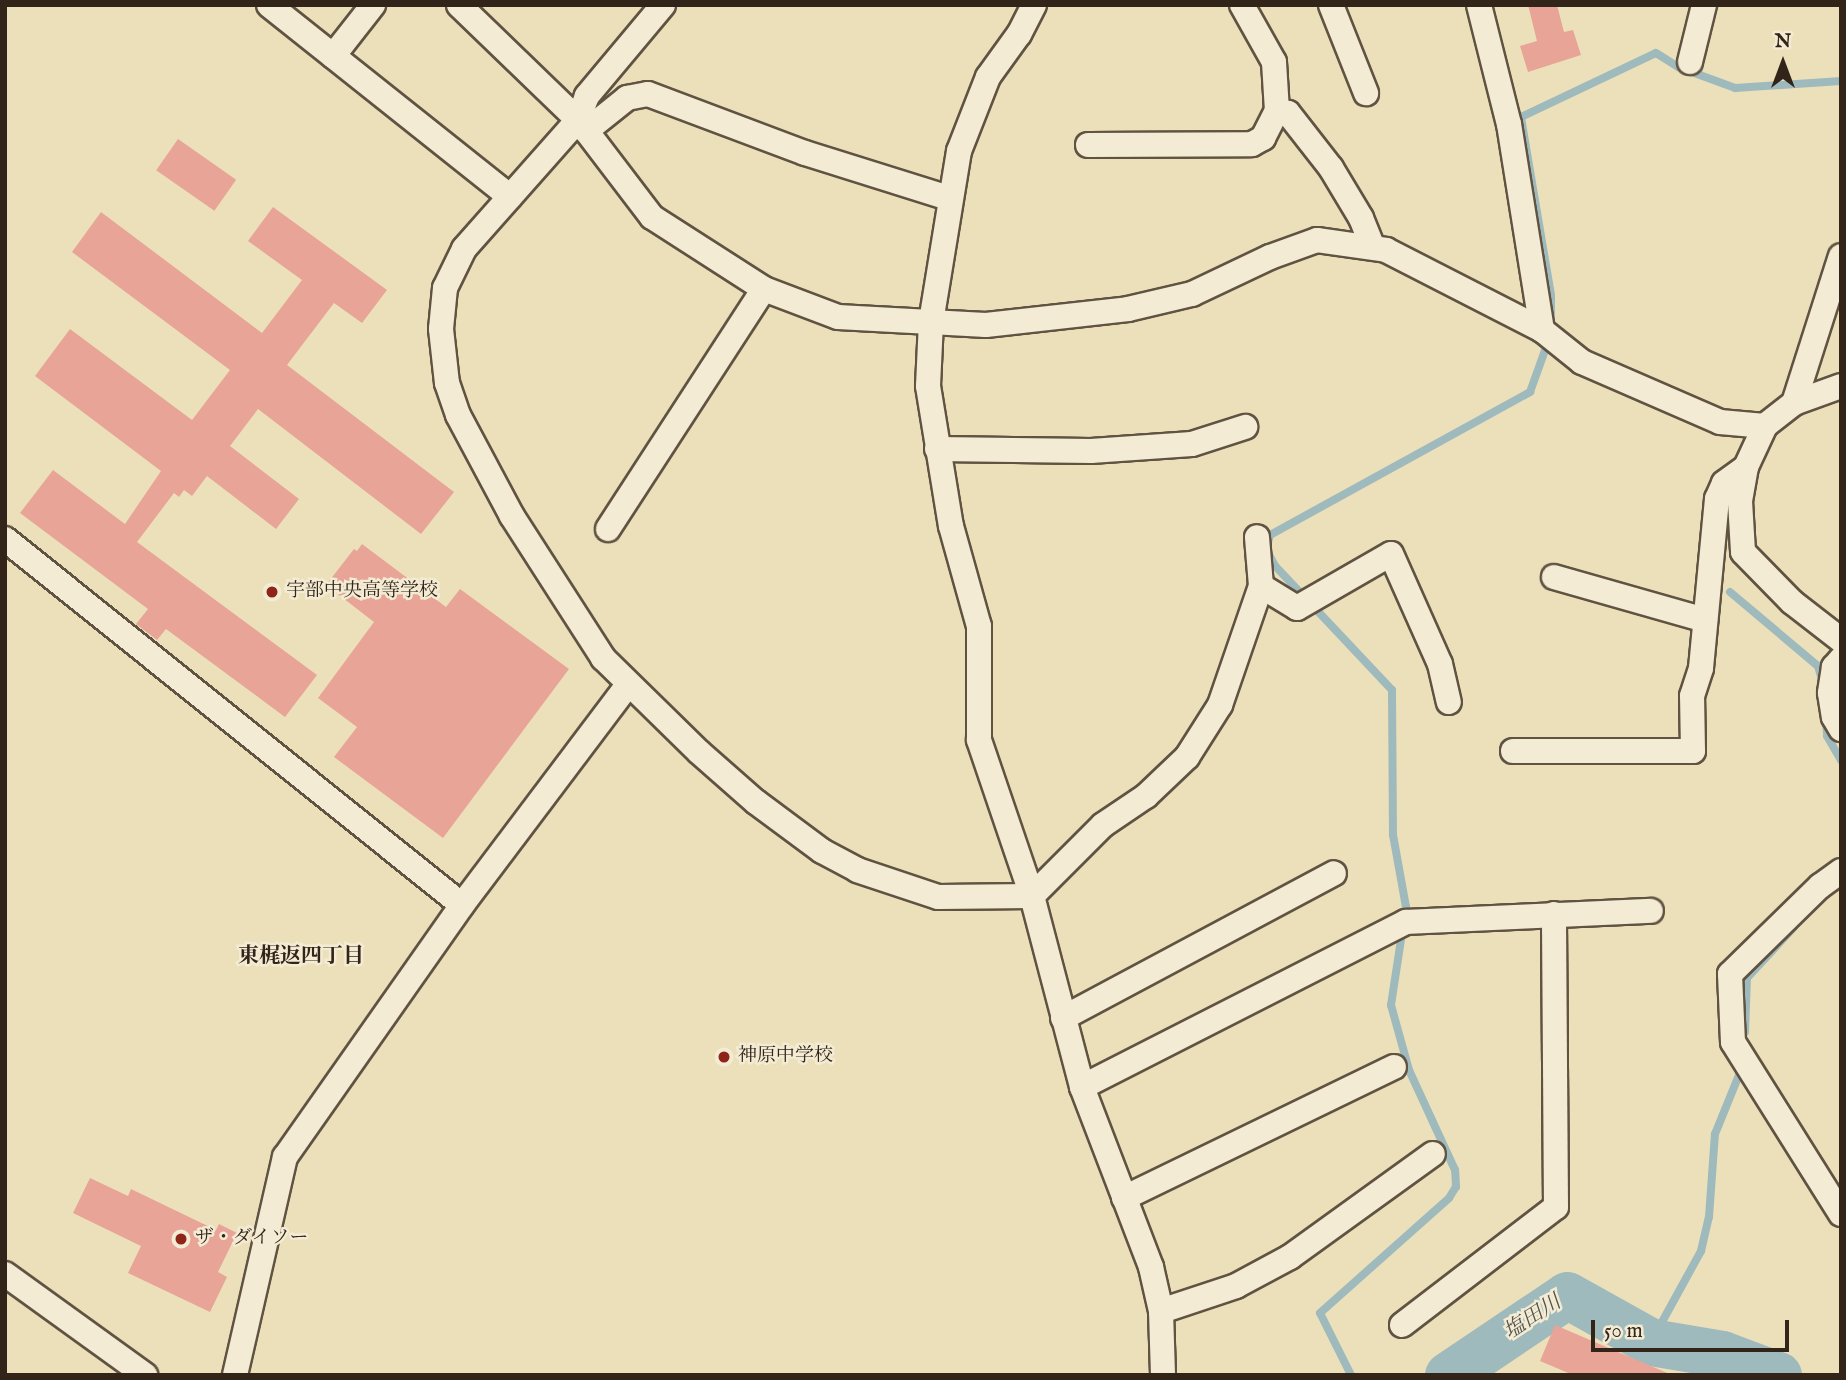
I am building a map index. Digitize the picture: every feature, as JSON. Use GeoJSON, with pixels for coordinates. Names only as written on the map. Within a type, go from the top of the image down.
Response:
{"type":"FeatureCollection","features":[{"type":"Feature","properties":{"kind":"street"},"geometry":{"type":"LineString","coordinates":[[269,5],[510,197]]}},
{"type":"Feature","properties":{"kind":"street"},"geometry":{"type":"LineString","coordinates":[[333,56],[373,5]]}},
{"type":"Feature","properties":{"kind":"street"},"geometry":{"type":"LineString","coordinates":[[459,5],[582,125],[652,217],[764,289],[838,317],[986,326],[1128,309],[1192,295],[1270,257],[1317,240],[1386,250],[1542,330],[1582,362],[1720,422],[1765,426]]}},
{"type":"Feature","properties":{"kind":"street"},"geometry":{"type":"LineString","coordinates":[[582,125],[587,96],[663,5]]}},
{"type":"Feature","properties":{"kind":"street"},"geometry":{"type":"LineString","coordinates":[[1034,5],[1019,34],[988,77],[959,151],[949,198],[931,321],[928,386],[951,526],[979,626],[979,740],[1032,896],[1082,1087],[1151,1267],[1161,1311],[1163,1375]]}},
{"type":"Feature","properties":{"kind":"street"},"geometry":{"type":"LineString","coordinates":[[1088,145],[1252,144],[1263,138],[1277,111],[1273,62],[1242,5]]}},
{"type":"Feature","properties":{"kind":"street"},"geometry":{"type":"LineString","coordinates":[[1331,5],[1366,93]]}},
{"type":"Feature","properties":{"kind":"street"},"geometry":{"type":"LineString","coordinates":[[1479,5],[1509,124],[1542,330]]}},
{"type":"Feature","properties":{"kind":"street"},"geometry":{"type":"LineString","coordinates":[[1690,62],[1704,5]]}},
{"type":"Feature","properties":{"kind":"street"},"geometry":{"type":"LineString","coordinates":[[949,198],[805,153],[648,94],[627,98],[582,125],[510,197],[464,249],[445,288],[441,329],[447,383],[457,415],[512,516],[586,635],[628,685],[756,802],[822,851],[857,870],[938,897],[1032,896],[1103,825],[1146,796],[1187,757],[1220,705],[1261,586],[1257,537]]}},
{"type":"Feature","properties":{"kind":"street"},"geometry":{"type":"LineString","coordinates":[[1277,111],[1288,113],[1331,168],[1361,218],[1373,247]]}},
{"type":"Feature","properties":{"kind":"street"},"geometry":{"type":"LineString","coordinates":[[1794,403],[1841,256]]}},
{"type":"Feature","properties":{"kind":"street"},"geometry":{"type":"LineString","coordinates":[[608,529],[764,289]]}},
{"type":"Feature","properties":{"kind":"street"},"geometry":{"type":"LineString","coordinates":[[1841,386],[1794,403],[1765,426],[1746,467],[1740,501],[1743,552],[1792,602],[1841,640]]}},
{"type":"Feature","properties":{"kind":"street"},"geometry":{"type":"LineString","coordinates":[[937,449],[1091,451],[1192,444],[1245,427]]}},
{"type":"Feature","properties":{"kind":"street"},"geometry":{"type":"LineString","coordinates":[[1514,751],[1693,751],[1692,696],[1701,668],[1717,499],[1724,483],[1746,467]]}},
{"type":"Feature","properties":{"kind":"street"},"geometry":{"type":"LineString","coordinates":[[5,539],[462,905]]}},
{"type":"Feature","properties":{"kind":"street"},"geometry":{"type":"LineString","coordinates":[[1261,586],[1297,608],[1391,554],[1440,664],[1449,702]]}},
{"type":"Feature","properties":{"kind":"street"},"geometry":{"type":"LineString","coordinates":[[1553,577],[1705,620]]}},
{"type":"Feature","properties":{"kind":"street"},"geometry":{"type":"LineString","coordinates":[[1841,659],[1834,667],[1830,693],[1834,717],[1841,729]]}},
{"type":"Feature","properties":{"kind":"street"},"geometry":{"type":"LineString","coordinates":[[235,1375],[285,1157],[462,905],[628,685]]}},
{"type":"Feature","properties":{"kind":"street"},"geometry":{"type":"LineString","coordinates":[[1841,871],[1820,886],[1730,974],[1733,1042],[1841,1214]]}},
{"type":"Feature","properties":{"kind":"street"},"geometry":{"type":"LineString","coordinates":[[1063,1018],[1334,873]]}},
{"type":"Feature","properties":{"kind":"street"},"geometry":{"type":"LineString","coordinates":[[1082,1087],[1406,922],[1651,911]]}},
{"type":"Feature","properties":{"kind":"street"},"geometry":{"type":"LineString","coordinates":[[1402,1325],[1556,1207],[1554,915]]}},
{"type":"Feature","properties":{"kind":"street"},"geometry":{"type":"LineString","coordinates":[[1124,1198],[1394,1066]]}},
{"type":"Feature","properties":{"kind":"street"},"geometry":{"type":"LineString","coordinates":[[1161,1311],[1236,1286],[1290,1257],[1433,1154]]}},
{"type":"Feature","properties":{"kind":"street"},"geometry":{"type":"LineString","coordinates":[[5,1274],[145,1375]]}},
{"type":"Feature","properties":{"kind":"building"},"geometry":{"type":"Polygon","coordinates":[[[1528,5],[1557,5],[1564,32],[1573,30],[1581,55],[1528,72],[1520,46],[1537,41],[1528,5]]]}},
{"type":"Feature","properties":{"kind":"building"},"geometry":{"type":"Polygon","coordinates":[[[178,139],[236,180],[214,211],[156,170],[178,139]]]}},
{"type":"Feature","properties":{"kind":"building"},"geometry":{"type":"Polygon","coordinates":[[[273,207],[387,290],[362,323],[334,303],[287,365],[454,492],[421,534],[258,409],[230,446],[299,499],[276,529],[207,476],[192,496],[184,490],[179,497],[174,493],[137,542],[317,675],[285,717],[166,629],[157,640],[136,624],[148,609],[20,513],[53,470],[125,524],[161,471],[35,376],[70,329],[192,420],[230,370],[72,252],[101,212],[262,333],[302,280],[248,241],[273,207]]]}},
{"type":"Feature","properties":{"kind":"building"},"geometry":{"type":"Polygon","coordinates":[[[362,544],[446,607],[460,589],[569,669],[443,838],[334,757],[357,727],[318,698],[374,622],[326,585],[354,549],[357,551],[362,544]]]}},
{"type":"Feature","properties":{"kind":"building","name":"ザ・ダイソー"},"geometry":{"type":"Polygon","coordinates":[[[90,1178],[128,1196],[131,1189],[216,1230],[219,1224],[237,1233],[218,1272],[227,1277],[210,1312],[128,1273],[141,1246],[73,1213],[90,1178]]]}},
{"type":"Feature","properties":{"kind":"building"},"geometry":{"type":"Polygon","coordinates":[[[1555,1325],[1672,1375],[1573,1375],[1540,1361],[1555,1325]]]}},
{"type":"Feature","properties":{"kind":"waterway"},"geometry":{"type":"LineString","coordinates":[[1551,326],[1551,295],[1521,117],[1656,53],[1678,67],[1735,88],[1841,81]]}},
{"type":"Feature","properties":{"kind":"waterway"},"geometry":{"type":"LineString","coordinates":[[1351,1375],[1320,1313],[1449,1198],[1456,1187],[1455,1170],[1409,1070],[1391,1005],[1406,907],[1393,835],[1392,690],[1275,566],[1266,549],[1270,535],[1530,392],[1548,342]]}},
{"type":"Feature","properties":{"kind":"waterway"},"geometry":{"type":"LineString","coordinates":[[1730,592],[1818,666],[1823,683]]}},
{"type":"Feature","properties":{"kind":"waterway"},"geometry":{"type":"LineString","coordinates":[[1826,720],[1827,736],[1841,760]]}},
{"type":"Feature","properties":{"kind":"waterway"},"geometry":{"type":"LineString","coordinates":[[1745,1032],[1747,978],[1794,927]]}},
{"type":"Feature","properties":{"kind":"waterway"},"geometry":{"type":"LineString","coordinates":[[1651,1342],[1701,1251],[1709,1217],[1715,1134],[1739,1075]]}},
{"type":"Feature","properties":{"kind":"waterway","name":"塩田川"},"geometry":{"type":"LineString","coordinates":[[1448,1375],[1567,1295],[1651,1342],[1722,1354],[1778,1375]]}},
{"type":"Feature","properties":{"kind":"place","name":"宇部中央高等学校"},"geometry":{"type":"Point","coordinates":[272,592]}},
{"type":"Feature","properties":{"kind":"place","name":"神原中学校"},"geometry":{"type":"Point","coordinates":[724,1057]}},
{"type":"Feature","properties":{"kind":"place","name":"ザ・ダイソー"},"geometry":{"type":"Point","coordinates":[181,1239]}},
{"type":"Feature","properties":{"kind":"district","name":"東梶返四丁目"},"geometry":{"type":"Point","coordinates":[301,957]}}]}
